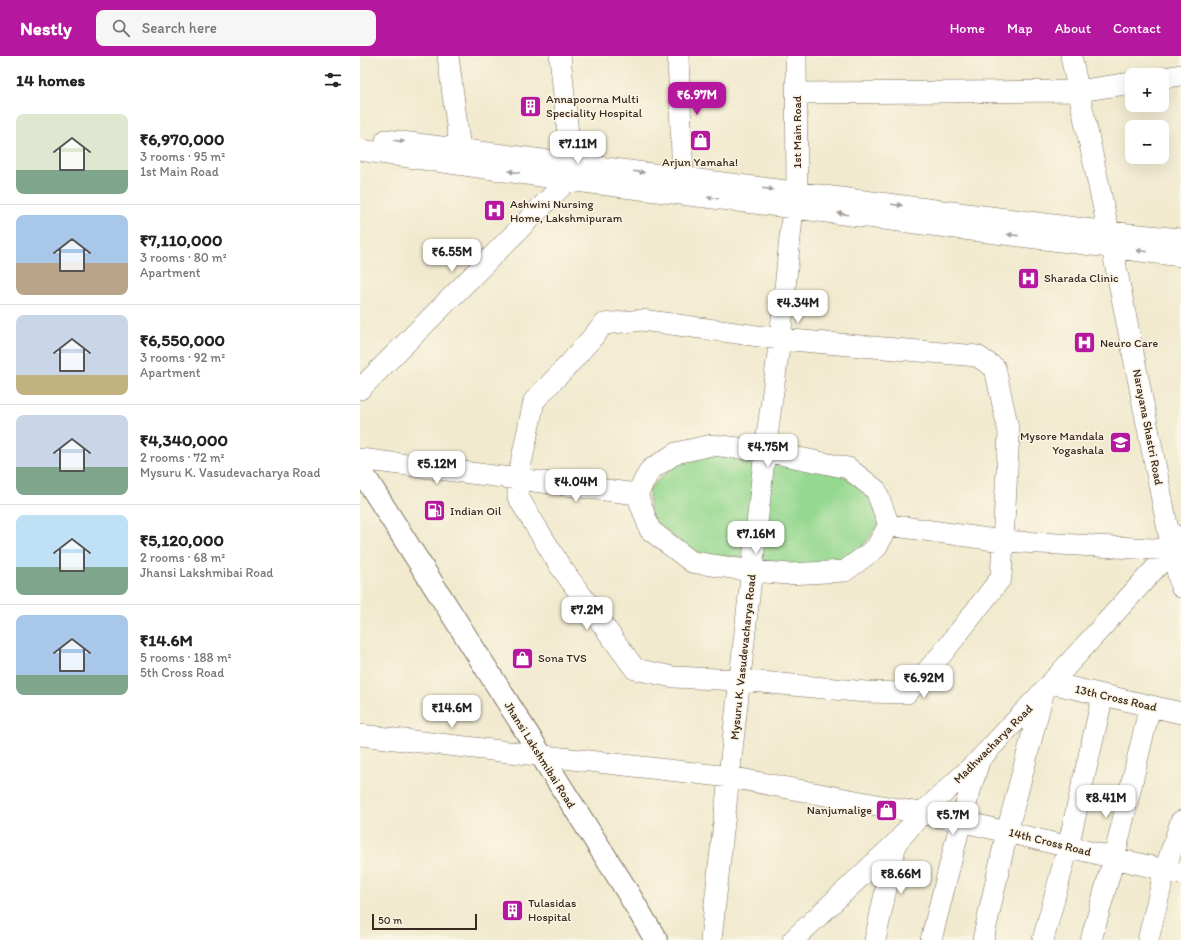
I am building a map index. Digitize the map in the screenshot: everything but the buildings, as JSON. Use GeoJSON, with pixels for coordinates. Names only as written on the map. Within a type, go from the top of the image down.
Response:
{"type":"FeatureCollection","features":[{"type":"Feature","properties":{"kind":"main road","name":"Jhansi Lakshmibai Road"},"geometry":{"type":"LineString","coordinates":[[360,469],[656,940]]}},
{"type":"Feature","properties":{"kind":"street"},"geometry":{"type":"LineString","coordinates":[[448,56],[460,149]]}},
{"type":"Feature","properties":{"kind":"street"},"geometry":{"type":"LineString","coordinates":[[360,389],[569,172],[560,56]]}},
{"type":"Feature","properties":{"kind":"street"},"geometry":{"type":"LineString","coordinates":[[678,56],[683,178]]}},
{"type":"Feature","properties":{"kind":"street","name":"1st Main Road"},"geometry":{"type":"LineString","coordinates":[[795,200],[797,93],[796,56]]}},
{"type":"Feature","properties":{"kind":"street","name":"Narayana Shastri Road"},"geometry":{"type":"LineString","coordinates":[[1071,56],[1178,546],[1181,587]]}},
{"type":"Feature","properties":{"kind":"street"},"geometry":{"type":"LineString","coordinates":[[1169,77],[1181,75]]}},
{"type":"Feature","properties":{"kind":"street"},"geometry":{"type":"LineString","coordinates":[[797,93],[1078,91],[1125,84]]}},
{"type":"Feature","properties":{"kind":"street"},"geometry":{"type":"LineString","coordinates":[[360,137],[460,149],[569,172],[683,178],[795,200]]}},
{"type":"Feature","properties":{"kind":"street"},"geometry":{"type":"LineString","coordinates":[[360,150],[569,172],[1110,239],[1181,240]]}},
{"type":"Feature","properties":{"kind":"street","name":"Mysuru K. Vasudevacharya Road"},"geometry":{"type":"LineString","coordinates":[[711,940],[765,451],[780,338],[795,200]]}},
{"type":"Feature","properties":{"kind":"street"},"geometry":{"type":"LineString","coordinates":[[1110,239],[1181,256]]}},
{"type":"Feature","properties":{"kind":"street"},"geometry":{"type":"LineString","coordinates":[[642,320],[780,338],[977,356],[995,368],[1009,433],[1001,578],[942,654],[907,694],[866,692],[740,680],[673,677],[635,669],[560,566],[518,497],[518,478],[534,401],[604,324],[642,320]]}},
{"type":"Feature","properties":{"kind":"street"},"geometry":{"type":"LineString","coordinates":[[712,445],[765,451],[848,468],[876,490],[888,525],[876,548],[845,571],[789,574],[752,571],[692,562],[650,530],[638,494],[650,470],[676,452],[712,445]]}},
{"type":"Feature","properties":{"kind":"street"},"geometry":{"type":"LineString","coordinates":[[360,459],[638,494]]}},
{"type":"Feature","properties":{"kind":"street"},"geometry":{"type":"LineString","coordinates":[[888,525],[1002,541],[1178,546]]}},
{"type":"Feature","properties":{"kind":"street","name":"Madhwacharya Road"},"geometry":{"type":"LineString","coordinates":[[798,939],[896,843],[922,813],[979,760],[1178,546]]}},
{"type":"Feature","properties":{"kind":"street"},"geometry":{"type":"LineString","coordinates":[[983,940],[1008,832],[1048,687]]}},
{"type":"Feature","properties":{"kind":"street","name":"13th Cross Road"},"geometry":{"type":"LineString","coordinates":[[1048,687],[1103,695],[1181,713]]}},
{"type":"Feature","properties":{"kind":"street"},"geometry":{"type":"LineString","coordinates":[[1043,940],[1068,847],[1103,695]]}},
{"type":"Feature","properties":{"kind":"street"},"geometry":{"type":"LineString","coordinates":[[1091,940],[1114,858],[1150,706]]}},
{"type":"Feature","properties":{"kind":"street","name":"14th Cross Road"},"geometry":{"type":"LineString","coordinates":[[360,735],[730,777],[960,821],[1173,872]]}},
{"type":"Feature","properties":{"kind":"street"},"geometry":{"type":"LineString","coordinates":[[931,940],[960,821],[979,760]]}},
{"type":"Feature","properties":{"kind":"street"},"geometry":{"type":"LineString","coordinates":[[1148,940],[1173,872],[1181,821]]}},
{"type":"Feature","properties":{"kind":"street"},"geometry":{"type":"LineString","coordinates":[[874,940],[896,843]]}},
{"type":"Feature","properties":{"kind":"green space"},"geometry":{"type":"Polygon","coordinates":[[[699,455],[756,458],[745,558],[696,554],[650,520],[649,489],[680,460],[699,455]]]}},
{"type":"Feature","properties":{"kind":"green space"},"geometry":{"type":"Polygon","coordinates":[[[772,459],[843,475],[867,493],[880,523],[860,550],[835,566],[761,564],[772,459]]]}},
{"type":"Feature","properties":{"kind":"place","name":"Annapoorna Multi Speciality Hospital"},"geometry":{"type":"Point","coordinates":[530,106]}},
{"type":"Feature","properties":{"kind":"place","name":"Arjun Yamaha!"},"geometry":{"type":"Point","coordinates":[700,141]}},
{"type":"Feature","properties":{"kind":"place","name":"Ashwini Nursing Home, Lakshmipuram"},"geometry":{"type":"Point","coordinates":[494,211]}},
{"type":"Feature","properties":{"kind":"place","name":"Sharada Clinic"},"geometry":{"type":"Point","coordinates":[1029,278]}},
{"type":"Feature","properties":{"kind":"place","name":"Neuro Care"},"geometry":{"type":"Point","coordinates":[1084,343]}},
{"type":"Feature","properties":{"kind":"place","name":"Mysore Mandala Yogashala"},"geometry":{"type":"Point","coordinates":[1120,443]}},
{"type":"Feature","properties":{"kind":"place","name":"Indian Oil"},"geometry":{"type":"Point","coordinates":[435,511]}},
{"type":"Feature","properties":{"kind":"place","name":"Sona TVS"},"geometry":{"type":"Point","coordinates":[522,658]}},
{"type":"Feature","properties":{"kind":"place","name":"Nanjumalige"},"geometry":{"type":"Point","coordinates":[887,810]}},
{"type":"Feature","properties":{"kind":"place","name":"Tulasidas Hospital"},"geometry":{"type":"Point","coordinates":[512,910]}}]}
